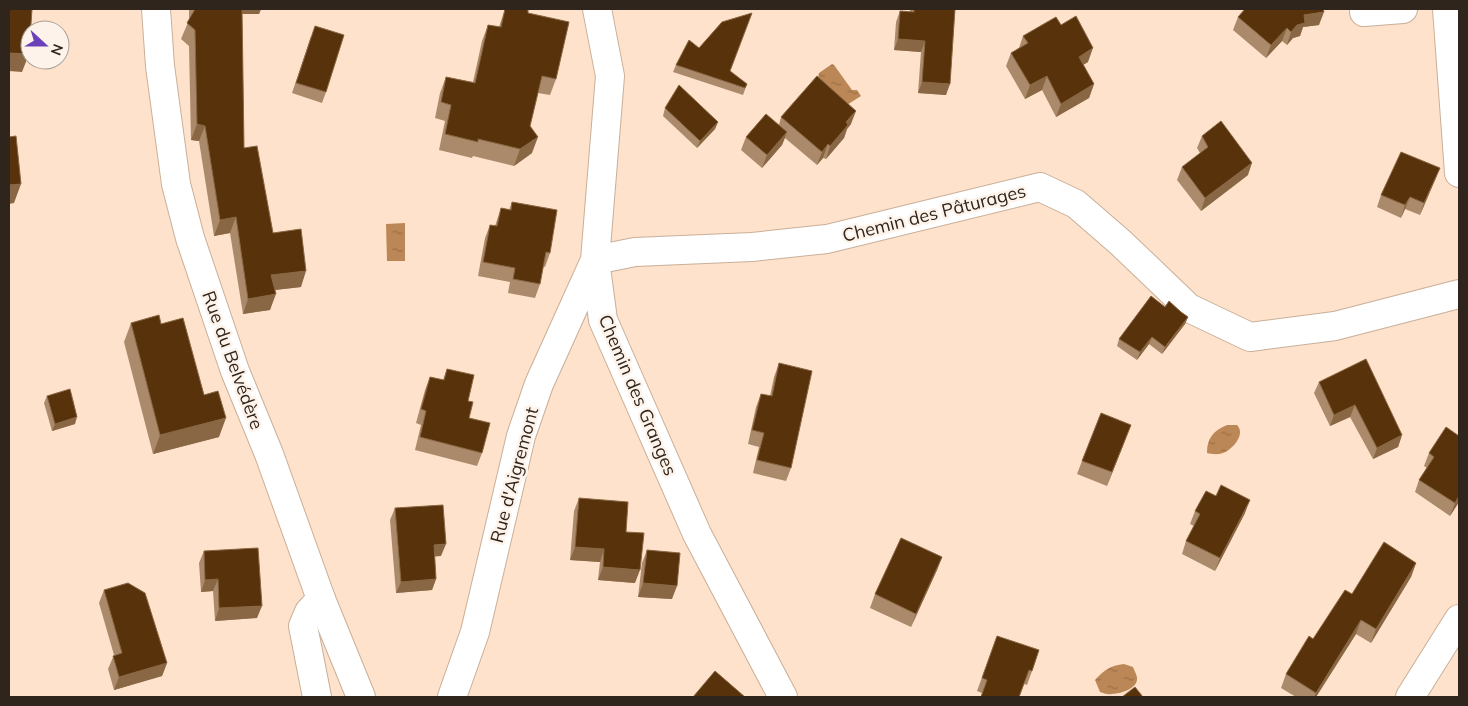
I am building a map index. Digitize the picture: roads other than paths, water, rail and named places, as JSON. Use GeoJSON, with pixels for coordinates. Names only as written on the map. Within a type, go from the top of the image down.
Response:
{"type":"FeatureCollection","features":[{"type":"Feature","properties":{"kind":"street","name":"Rue du Belvédère"},"geometry":{"type":"LineString","coordinates":[[156,9],[160,66],[176,184],[190,238],[235,371],[269,454],[321,599],[361,697]]}},
{"type":"Feature","properties":{"kind":"street","name":"Chemin des Granges"},"geometry":{"type":"LineString","coordinates":[[597,9],[610,76],[595,260],[603,320],[697,534],[783,697]]}},
{"type":"Feature","properties":{"kind":"street"},"geometry":{"type":"LineString","coordinates":[[1364,12],[1403,9]]}},
{"type":"Feature","properties":{"kind":"street"},"geometry":{"type":"LineString","coordinates":[[1447,9],[1459,173]]}},
{"type":"Feature","properties":{"kind":"street","name":"Chemin des Pâturages"},"geometry":{"type":"LineString","coordinates":[[595,260],[635,252],[752,247],[827,239],[1040,187],[1076,204],[1121,243],[1189,308],[1250,337],[1334,326],[1459,294]]}},
{"type":"Feature","properties":{"kind":"street","name":"Rue d'Aigremont"},"geometry":{"type":"LineString","coordinates":[[452,697],[475,632],[521,436],[538,384],[595,260]]}},
{"type":"Feature","properties":{"kind":"street"},"geometry":{"type":"LineString","coordinates":[[317,697],[303,626],[309,612],[321,599]]}},
{"type":"Feature","properties":{"kind":"street"},"geometry":{"type":"LineString","coordinates":[[1410,697],[1459,619]]}},
{"type":"Feature","properties":{"kind":"water"},"geometry":{"type":"Polygon","coordinates":[[[832,64],[852,90],[857,90],[861,96],[842,108],[818,78],[819,73],[832,64]]]}},
{"type":"Feature","properties":{"kind":"water"},"geometry":{"type":"Polygon","coordinates":[[[405,223],[405,261],[387,261],[386,224],[405,223]]]}},
{"type":"Feature","properties":{"kind":"water"},"geometry":{"type":"Polygon","coordinates":[[[1227,425],[1237,425],[1240,433],[1237,441],[1223,453],[1207,453],[1208,443],[1212,436],[1227,425]]]}},
{"type":"Feature","properties":{"kind":"water"},"geometry":{"type":"Polygon","coordinates":[[[1124,664],[1133,667],[1137,678],[1135,685],[1119,693],[1109,694],[1100,692],[1095,680],[1108,669],[1124,664]]]}}]}
